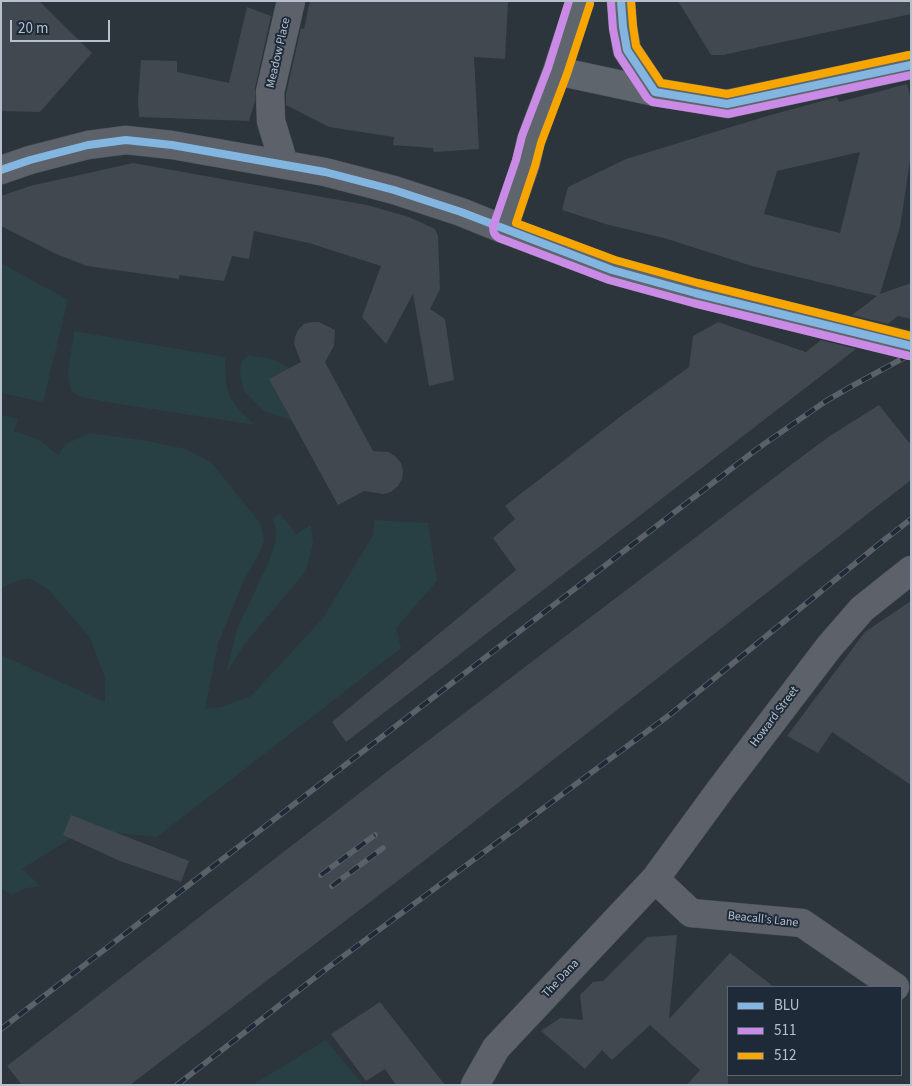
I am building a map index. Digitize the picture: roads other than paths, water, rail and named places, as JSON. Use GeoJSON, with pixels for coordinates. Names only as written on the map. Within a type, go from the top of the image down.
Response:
{"type":"FeatureCollection","features":[{"type":"Feature","properties":{"kind":"main road"},"geometry":{"type":"LineString","coordinates":[[580,1],[503,229],[612,270],[695,293],[911,346]]}},
{"type":"Feature","properties":{"kind":"main road"},"geometry":{"type":"LineString","coordinates":[[621,1],[627,50],[655,92]]}},
{"type":"Feature","properties":{"kind":"main road"},"geometry":{"type":"LineString","coordinates":[[557,71],[655,92],[726,104],[911,64]]}},
{"type":"Feature","properties":{"kind":"street","name":"Meadow Place"},"geometry":{"type":"LineString","coordinates":[[284,164],[271,120],[270,92],[292,1]]}},
{"type":"Feature","properties":{"kind":"street"},"geometry":{"type":"LineString","coordinates":[[1,170],[30,160],[88,145],[126,140],[172,145],[325,172],[394,190],[461,212],[503,229]]}},
{"type":"Feature","properties":{"kind":"street","name":"Howard Street"},"geometry":{"type":"LineString","coordinates":[[655,879],[829,647],[862,609],[911,570]]}},
{"type":"Feature","properties":{"kind":"street","name":"Beacall's Lane"},"geometry":{"type":"LineString","coordinates":[[655,879],[691,913],[802,923],[894,986]]}},
{"type":"Feature","properties":{"kind":"street","name":"The Dana"},"geometry":{"type":"LineString","coordinates":[[476,1085],[496,1048],[655,879]]}},
{"type":"Feature","properties":{"kind":"railway"},"geometry":{"type":"LineString","coordinates":[[1,1029],[757,449],[826,401],[911,354]]}},
{"type":"Feature","properties":{"kind":"railway"},"geometry":{"type":"LineString","coordinates":[[177,1085],[326,969],[672,713],[911,519]]}},
{"type":"Feature","properties":{"kind":"railway"},"geometry":{"type":"LineString","coordinates":[[321,875],[375,835]]}},
{"type":"Feature","properties":{"kind":"railway"},"geometry":{"type":"LineString","coordinates":[[332,886],[383,848]]}}]}
